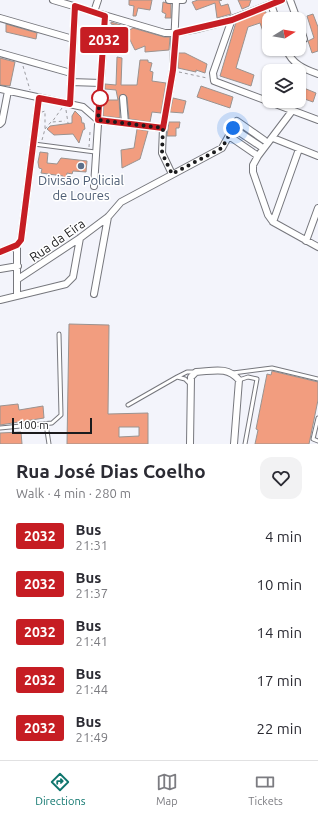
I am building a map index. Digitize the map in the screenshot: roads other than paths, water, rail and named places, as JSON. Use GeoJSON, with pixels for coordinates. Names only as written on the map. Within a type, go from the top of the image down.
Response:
{"type":"FeatureCollection","features":[{"type":"Feature","properties":{"kind":"street"},"geometry":{"type":"LineString","coordinates":[[53,0],[105,16],[165,32],[176,33],[232,20],[282,0]]}},
{"type":"Feature","properties":{"kind":"street"},"geometry":{"type":"LineString","coordinates":[[94,12],[98,0]]}},
{"type":"Feature","properties":{"kind":"street"},"geometry":{"type":"LineString","coordinates":[[172,174],[162,153],[163,128],[173,70],[176,33],[173,0],[183,0]]}},
{"type":"Feature","properties":{"kind":"street"},"geometry":{"type":"LineString","coordinates":[[290,0],[294,12]]}},
{"type":"Feature","properties":{"kind":"street"},"geometry":{"type":"LineString","coordinates":[[271,4],[274,12]]}},
{"type":"Feature","properties":{"kind":"street"},"geometry":{"type":"LineString","coordinates":[[67,105],[71,82],[72,39],[75,6]]}},
{"type":"Feature","properties":{"kind":"street"},"geometry":{"type":"LineString","coordinates":[[94,186],[94,152],[98,120],[105,16]]}},
{"type":"Feature","properties":{"kind":"street"},"geometry":{"type":"LineString","coordinates":[[0,18],[72,39]]}},
{"type":"Feature","properties":{"kind":"street"},"geometry":{"type":"LineString","coordinates":[[232,20],[213,77],[218,84],[318,120]]}},
{"type":"Feature","properties":{"kind":"street"},"geometry":{"type":"LineString","coordinates":[[0,53],[71,73]]}},
{"type":"Feature","properties":{"kind":"street"},"geometry":{"type":"LineString","coordinates":[[290,56],[300,67],[318,74]]}},
{"type":"Feature","properties":{"kind":"street"},"geometry":{"type":"LineString","coordinates":[[71,82],[100,83]]}},
{"type":"Feature","properties":{"kind":"street"},"geometry":{"type":"LineString","coordinates":[[0,89],[67,105],[83,107],[98,120],[163,128]]}},
{"type":"Feature","properties":{"kind":"street"},"geometry":{"type":"LineString","coordinates":[[0,124],[2,122],[8,91]]}},
{"type":"Feature","properties":{"kind":"street"},"geometry":{"type":"LineString","coordinates":[[0,252],[17,245],[21,240],[36,143],[39,98]]}},
{"type":"Feature","properties":{"kind":"street"},"geometry":{"type":"LineString","coordinates":[[124,98],[125,123]]}},
{"type":"Feature","properties":{"kind":"street"},"geometry":{"type":"LineString","coordinates":[[292,111],[258,156],[253,165],[253,172],[268,215],[273,222],[318,248]]}},
{"type":"Feature","properties":{"kind":"street","name":"Rua da Eira"},"geometry":{"type":"LineString","coordinates":[[18,279],[80,238],[108,217],[121,202],[222,148],[237,121],[264,140]]}},
{"type":"Feature","properties":{"kind":"street"},"geometry":{"type":"LineString","coordinates":[[233,128],[260,146]]}},
{"type":"Feature","properties":{"kind":"street"},"geometry":{"type":"LineString","coordinates":[[229,136],[258,156]]}},
{"type":"Feature","properties":{"kind":"street"},"geometry":{"type":"LineString","coordinates":[[273,138],[318,156]]}},
{"type":"Feature","properties":{"kind":"street"},"geometry":{"type":"LineString","coordinates":[[273,222],[299,149]]}},
{"type":"Feature","properties":{"kind":"street"},"geometry":{"type":"LineString","coordinates":[[306,241],[317,212]]}},
{"type":"Feature","properties":{"kind":"street"},"geometry":{"type":"LineString","coordinates":[[94,294],[108,217]]}},
{"type":"Feature","properties":{"kind":"street"},"geometry":{"type":"LineString","coordinates":[[0,300],[66,284],[73,277],[80,238]]}},
{"type":"Feature","properties":{"kind":"street"},"geometry":{"type":"LineString","coordinates":[[17,245],[17,296]]}},
{"type":"Feature","properties":{"kind":"street"},"geometry":{"type":"LineString","coordinates":[[0,269],[18,266]]}},
{"type":"Feature","properties":{"kind":"street"},"geometry":{"type":"LineString","coordinates":[[190,444],[191,377],[196,372],[224,370],[233,373],[239,380],[234,444]]}},
{"type":"Feature","properties":{"kind":"lane"},"geometry":{"type":"LineString","coordinates":[[36,143],[94,152]]}},
{"type":"Feature","properties":{"kind":"lane"},"geometry":{"type":"LineString","coordinates":[[0,428],[52,423],[61,415],[59,334]]}},
{"type":"Feature","properties":{"kind":"lane"},"geometry":{"type":"LineString","coordinates":[[233,373],[272,368],[318,379]]}},
{"type":"Feature","properties":{"kind":"lane"},"geometry":{"type":"LineString","coordinates":[[128,405],[187,372],[196,372]]}},
{"type":"Feature","properties":{"kind":"lane"},"geometry":{"type":"LineString","coordinates":[[177,377],[185,379],[190,386]]}},
{"type":"Feature","properties":{"kind":"lane"},"geometry":{"type":"LineString","coordinates":[[239,380],[248,377],[257,379],[245,444]]}},
{"type":"Feature","properties":{"kind":"lane"},"geometry":{"type":"LineString","coordinates":[[318,418],[313,439],[318,441]]}},
{"type":"Feature","properties":{"kind":"lane"},"geometry":{"type":"LineString","coordinates":[[46,424],[49,444]]}},
{"type":"Feature","properties":{"kind":"place","name":"Divisão Policial de Loures"},"geometry":{"type":"Point","coordinates":[81,166]}}]}
